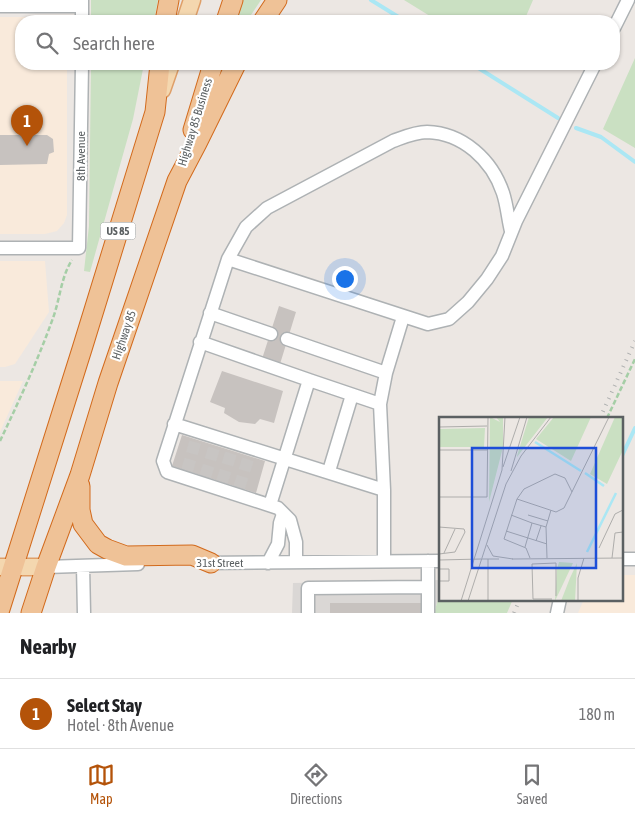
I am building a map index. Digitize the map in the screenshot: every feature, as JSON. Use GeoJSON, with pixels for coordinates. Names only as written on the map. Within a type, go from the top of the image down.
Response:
{"type":"FeatureCollection","features":[{"type":"Feature","properties":{"kind":"highway"},"geometry":{"type":"LineString","coordinates":[[166,15],[168,0]]}},
{"type":"Feature","properties":{"kind":"highway"},"geometry":{"type":"LineString","coordinates":[[228,15],[233,0]]}},
{"type":"Feature","properties":{"kind":"highway"},"geometry":{"type":"LineString","coordinates":[[266,15],[277,0]]}},
{"type":"Feature","properties":{"kind":"highway","name":"US 85"},"geometry":{"type":"LineString","coordinates":[[0,609],[7,567],[154,112],[159,70]]}},
{"type":"Feature","properties":{"kind":"highway","name":"Highway 85 Business"},"geometry":{"type":"LineString","coordinates":[[176,181],[211,70]]}},
{"type":"Feature","properties":{"kind":"highway","name":"Highway 85"},"geometry":{"type":"LineString","coordinates":[[31,613],[80,475],[108,383],[176,181],[233,70]]}},
{"type":"Feature","properties":{"kind":"highway"},"geometry":{"type":"LineString","coordinates":[[80,475],[80,510],[83,524],[98,544],[126,556],[192,555],[211,562]]}},
{"type":"Feature","properties":{"kind":"main road"},"geometry":{"type":"LineString","coordinates":[[187,15],[192,0]]}},
{"type":"Feature","properties":{"kind":"main road"},"geometry":{"type":"LineString","coordinates":[[154,112],[169,70]]}},
{"type":"Feature","properties":{"kind":"main road","name":"31st Street"},"geometry":{"type":"LineString","coordinates":[[7,567],[46,567]]}},
{"type":"Feature","properties":{"kind":"street"},"geometry":{"type":"LineString","coordinates":[[620,16],[628,0]]}},
{"type":"Feature","properties":{"kind":"street"},"geometry":{"type":"LineString","coordinates":[[0,6],[82,3]]}},
{"type":"Feature","properties":{"kind":"street","name":"8th Avenue"},"geometry":{"type":"LineString","coordinates":[[80,248],[82,70]]}},
{"type":"Feature","properties":{"kind":"street"},"geometry":{"type":"LineString","coordinates":[[228,258],[428,324],[449,319],[468,302],[487,279],[502,256],[511,231],[592,70]]}},
{"type":"Feature","properties":{"kind":"street"},"geometry":{"type":"LineString","coordinates":[[296,562],[296,542],[290,520],[278,508],[238,491],[186,474],[168,472],[162,461],[228,258],[246,227],[268,208],[393,141],[407,135],[426,132],[441,134],[459,140],[477,152],[493,170],[503,194],[511,231]]}},
{"type":"Feature","properties":{"kind":"street"},"geometry":{"type":"LineString","coordinates":[[0,248],[80,248]]}},
{"type":"Feature","properties":{"kind":"street"},"geometry":{"type":"LineString","coordinates":[[210,313],[271,334]]}},
{"type":"Feature","properties":{"kind":"street"},"geometry":{"type":"LineString","coordinates":[[384,562],[384,490],[380,404],[386,373],[403,317]]}},
{"type":"Feature","properties":{"kind":"street"},"geometry":{"type":"LineString","coordinates":[[287,339],[386,373]]}},
{"type":"Feature","properties":{"kind":"street"},"geometry":{"type":"LineString","coordinates":[[200,342],[380,404]]}},
{"type":"Feature","properties":{"kind":"street"},"geometry":{"type":"LineString","coordinates":[[270,505],[309,380]]}},
{"type":"Feature","properties":{"kind":"street"},"geometry":{"type":"LineString","coordinates":[[329,471],[352,395]]}},
{"type":"Feature","properties":{"kind":"street"},"geometry":{"type":"LineString","coordinates":[[174,424],[198,435],[250,452],[329,471],[384,490]]}},
{"type":"Feature","properties":{"kind":"street"},"geometry":{"type":"LineString","coordinates":[[268,563],[278,544],[280,522],[283,514]]}},
{"type":"Feature","properties":{"kind":"street"},"geometry":{"type":"LineString","coordinates":[[622,559],[635,559]]}},
{"type":"Feature","properties":{"kind":"street"},"geometry":{"type":"LineString","coordinates":[[428,613],[428,586],[434,561]]}},
{"type":"Feature","properties":{"kind":"street","name":"31st Street"},"geometry":{"type":"LineString","coordinates":[[46,567],[211,562],[434,561]]}},
{"type":"Feature","properties":{"kind":"street"},"geometry":{"type":"LineString","coordinates":[[83,566],[84,613]]}},
{"type":"Feature","properties":{"kind":"street"},"geometry":{"type":"LineString","coordinates":[[308,613],[308,588],[428,586]]}},
{"type":"Feature","properties":{"kind":"street"},"geometry":{"type":"LineString","coordinates":[[556,613],[560,600]]}},
{"type":"Feature","properties":{"kind":"path"},"geometry":{"type":"LineString","coordinates":[[0,441],[38,359],[54,315],[67,267],[80,248]]}},
{"type":"Feature","properties":{"kind":"path"},"geometry":{"type":"LineString","coordinates":[[607,417],[635,359]]}},
{"type":"Feature","properties":{"kind":"shaded area"},"geometry":{"type":"Polygon","coordinates":[[[0,17],[15,17],[15,70],[67,70],[67,215],[64,223],[57,231],[45,234],[0,234],[0,17]]]}},
{"type":"Feature","properties":{"kind":"shaded area"},"geometry":{"type":"Polygon","coordinates":[[[0,261],[45,261],[49,312],[15,364],[5,367],[0,367],[0,261]]]}},
{"type":"Feature","properties":{"kind":"shaded area"},"geometry":{"type":"Polygon","coordinates":[[[0,381],[23,381],[0,432],[0,381]]]}},
{"type":"Feature","properties":{"kind":"shaded area"},"geometry":{"type":"Polygon","coordinates":[[[622,575],[635,575],[635,613],[578,613],[584,600],[622,600],[622,575]]]}},
{"type":"Feature","properties":{"kind":"shaded area"},"geometry":{"type":"Polygon","coordinates":[[[439,580],[439,596],[434,613],[292,613],[293,583],[439,580]]]}},
{"type":"Feature","properties":{"kind":"green space"},"geometry":{"type":"Polygon","coordinates":[[[91,0],[158,0],[155,15],[91,15],[91,0]]]}},
{"type":"Feature","properties":{"kind":"green space"},"geometry":{"type":"Polygon","coordinates":[[[241,0],[261,0],[251,15],[236,15],[241,0]]]}},
{"type":"Feature","properties":{"kind":"green space"},"geometry":{"type":"Polygon","coordinates":[[[404,0],[533,0],[527,15],[428,15],[404,0]]]}},
{"type":"Feature","properties":{"kind":"green space"},"geometry":{"type":"Polygon","coordinates":[[[635,58],[635,148],[603,129],[635,58]]]}},
{"type":"Feature","properties":{"kind":"green space"},"geometry":{"type":"Polygon","coordinates":[[[91,70],[143,70],[133,119],[90,272],[84,271],[89,226],[91,70]]]}},
{"type":"Feature","properties":{"kind":"green space"},"geometry":{"type":"Polygon","coordinates":[[[439,596],[439,600],[513,600],[507,613],[434,613],[439,596]]]}},
{"type":"Feature","properties":{"kind":"building"},"geometry":{"type":"Polygon","coordinates":[[[0,135],[47,135],[53,139],[54,152],[49,154],[47,164],[0,165],[0,135]]]}},
{"type":"Feature","properties":{"kind":"building"},"geometry":{"type":"Polygon","coordinates":[[[279,306],[296,312],[280,364],[262,359],[279,306]]]}},
{"type":"Feature","properties":{"kind":"building"},"geometry":{"type":"Polygon","coordinates":[[[222,371],[283,391],[274,423],[260,419],[255,424],[239,422],[224,413],[225,408],[210,402],[222,371]]]}},
{"type":"Feature","properties":{"kind":"building"},"geometry":{"type":"Polygon","coordinates":[[[182,435],[265,461],[256,493],[172,466],[182,435]]]}},
{"type":"Feature","properties":{"kind":"building"},"geometry":{"type":"Polygon","coordinates":[[[330,603],[423,603],[423,613],[330,613],[330,603]]]}},
{"type":"Feature","properties":{"kind":"waterway"},"geometry":{"type":"LineString","coordinates":[[371,0],[395,15]]}},
{"type":"Feature","properties":{"kind":"waterway"},"geometry":{"type":"LineString","coordinates":[[482,70],[558,118]]}},
{"type":"Feature","properties":{"kind":"waterway"},"geometry":{"type":"LineString","coordinates":[[576,128],[601,137],[635,162]]}},
{"type":"Feature","properties":{"kind":"waterway"},"geometry":{"type":"LineString","coordinates":[[622,456],[635,428]]}},
{"type":"Feature","properties":{"kind":"tunnel"},"geometry":{"type":"LineString","coordinates":[[187,471],[196,439]]}},
{"type":"Feature","properties":{"kind":"tunnel"},"geometry":{"type":"LineString","coordinates":[[205,477],[215,445]]}},
{"type":"Feature","properties":{"kind":"tunnel"},"geometry":{"type":"LineString","coordinates":[[222,482],[232,450]]}},
{"type":"Feature","properties":{"kind":"tunnel"},"geometry":{"type":"LineString","coordinates":[[239,488],[249,456]]}},
{"type":"Feature","properties":{"kind":"railway"},"geometry":{"type":"LineString","coordinates":[[600,417],[635,341]]}},
{"type":"Feature","properties":{"kind":"railway"},"geometry":{"type":"LineString","coordinates":[[514,613],[520,600]]}},
{"type":"Feature","properties":{"kind":"place","name":"Select Stay"},"geometry":{"type":"Point","coordinates":[27,146]}}]}
